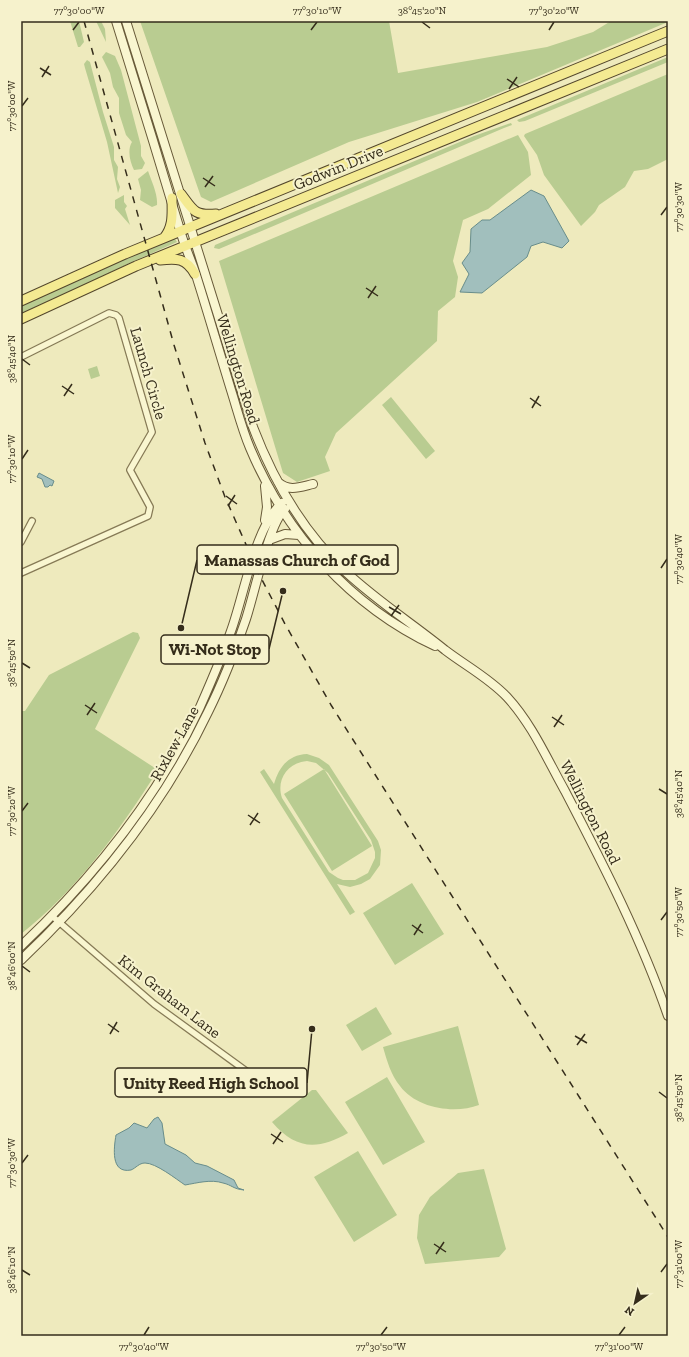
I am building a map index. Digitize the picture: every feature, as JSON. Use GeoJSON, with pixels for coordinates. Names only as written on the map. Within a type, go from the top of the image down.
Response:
{"type":"FeatureCollection","features":[{"type":"Feature","properties":{"kind":"main road","name":"Wellington Road"},"geometry":{"type":"LineString","coordinates":[[116,21],[172,198],[180,231],[196,274],[245,434],[262,474],[281,508],[299,535],[329,570],[368,605],[415,635],[447,651]]}},
{"type":"Feature","properties":{"kind":"main road","name":"Wellington Road"},"geometry":{"type":"LineString","coordinates":[[126,21],[253,428],[276,480],[289,502],[309,530],[346,573],[447,651],[482,676],[506,696],[533,734],[588,836],[626,912],[668,1016]]}},
{"type":"Feature","properties":{"kind":"main road","name":"Godwin Drive"},"geometry":{"type":"LineString","coordinates":[[21,301],[80,273],[180,231],[668,31]]}},
{"type":"Feature","properties":{"kind":"main road","name":"Godwin Drive"},"geometry":{"type":"LineString","coordinates":[[21,319],[92,285],[150,260],[668,49]]}},
{"type":"Feature","properties":{"kind":"main road"},"geometry":{"type":"LineString","coordinates":[[180,194],[193,212],[198,214],[224,214]]}},
{"type":"Feature","properties":{"kind":"main road"},"geometry":{"type":"LineString","coordinates":[[164,238],[170,229],[172,222],[172,198]]}},
{"type":"Feature","properties":{"kind":"main road"},"geometry":{"type":"LineString","coordinates":[[150,260],[181,259],[189,264],[196,274]]}},
{"type":"Feature","properties":{"kind":"main road"},"geometry":{"type":"LineString","coordinates":[[262,474],[267,497],[267,515],[264,526]]}},
{"type":"Feature","properties":{"kind":"main road"},"geometry":{"type":"LineString","coordinates":[[276,480],[282,485],[291,488],[313,484]]}},
{"type":"Feature","properties":{"kind":"main road","name":"Rixlew Lane"},"geometry":{"type":"LineString","coordinates":[[21,946],[52,916],[114,845],[153,789],[199,708],[226,645],[264,526],[281,508],[289,502]]}},
{"type":"Feature","properties":{"kind":"main road","name":"Rixlew Lane"},"geometry":{"type":"LineString","coordinates":[[21,960],[60,922],[107,870],[169,783],[195,738],[221,685],[240,638],[269,540],[281,508]]}},
{"type":"Feature","properties":{"kind":"main road"},"geometry":{"type":"LineString","coordinates":[[269,540],[285,534],[299,535]]}},
{"type":"Feature","properties":{"kind":"street","name":"Launch Circle"},"geometry":{"type":"LineString","coordinates":[[21,357],[109,313],[116,315],[119,318],[152,432],[130,470],[150,508],[148,516],[21,573]]}},
{"type":"Feature","properties":{"kind":"street"},"geometry":{"type":"LineString","coordinates":[[21,542],[32,521]]}},
{"type":"Feature","properties":{"kind":"street","name":"Kim Graham Lane"},"geometry":{"type":"LineString","coordinates":[[52,916],[154,1004],[275,1092]]}},
{"type":"Feature","properties":{"kind":"green space"},"geometry":{"type":"Polygon","coordinates":[[[70,21],[79,21],[84,42],[80,47],[78,47],[70,21]]]}},
{"type":"Feature","properties":{"kind":"green space"},"geometry":{"type":"Polygon","coordinates":[[[96,21],[101,21],[105,29],[106,42],[96,21]]]}},
{"type":"Feature","properties":{"kind":"green space"},"geometry":{"type":"Polygon","coordinates":[[[140,21],[389,21],[398,73],[547,47],[593,32],[611,21],[668,22],[477,102],[349,142],[211,202],[201,197],[140,21]]]}},
{"type":"Feature","properties":{"kind":"green space"},"geometry":{"type":"Polygon","coordinates":[[[106,52],[115,56],[121,70],[141,146],[141,156],[145,163],[142,169],[134,170],[131,163],[129,152],[132,142],[126,135],[119,113],[119,98],[113,87],[110,73],[102,57],[106,52]]]}},
{"type":"Feature","properties":{"kind":"green space"},"geometry":{"type":"Polygon","coordinates":[[[668,57],[668,62],[525,121],[519,122],[517,120],[668,57]]]}},
{"type":"Feature","properties":{"kind":"green space"},"geometry":{"type":"Polygon","coordinates":[[[87,60],[90,62],[114,147],[114,160],[118,167],[117,179],[120,187],[118,193],[107,142],[84,64],[87,60]]]}},
{"type":"Feature","properties":{"kind":"green space"},"geometry":{"type":"Polygon","coordinates":[[[668,74],[668,159],[648,169],[634,171],[625,187],[599,205],[595,212],[581,226],[544,175],[537,155],[524,136],[525,134],[668,74]]]}},
{"type":"Feature","properties":{"kind":"green space"},"geometry":{"type":"Polygon","coordinates":[[[511,123],[512,125],[219,249],[214,248],[215,245],[474,136],[511,123]]]}},
{"type":"Feature","properties":{"kind":"green space"},"geometry":{"type":"Polygon","coordinates":[[[518,135],[528,152],[531,175],[488,209],[463,220],[453,261],[458,277],[455,297],[438,311],[437,341],[336,433],[325,457],[330,471],[297,482],[283,473],[219,261],[518,135]]]}},
{"type":"Feature","properties":{"kind":"green space"},"geometry":{"type":"Polygon","coordinates":[[[148,171],[157,201],[157,205],[152,207],[140,200],[141,190],[138,179],[148,171]]]}},
{"type":"Feature","properties":{"kind":"green space"},"geometry":{"type":"Polygon","coordinates":[[[124,195],[124,202],[127,206],[125,209],[130,225],[115,208],[115,200],[124,195]]]}},
{"type":"Feature","properties":{"kind":"green space"},"geometry":{"type":"Polygon","coordinates":[[[171,238],[175,239],[177,242],[21,315],[21,305],[171,238]]]}},
{"type":"Feature","properties":{"kind":"green space"},"geometry":{"type":"Polygon","coordinates":[[[97,366],[100,376],[91,379],[88,369],[97,366]]]}},
{"type":"Feature","properties":{"kind":"green space"},"geometry":{"type":"Polygon","coordinates":[[[391,397],[435,451],[426,459],[382,405],[391,397]]]}},
{"type":"Feature","properties":{"kind":"green space"},"geometry":{"type":"Polygon","coordinates":[[[133,632],[138,633],[140,638],[95,729],[158,770],[113,837],[79,879],[41,917],[21,934],[21,711],[25,711],[49,675],[133,632]]]}},
{"type":"Feature","properties":{"kind":"green space"},"geometry":{"type":"Polygon","coordinates":[[[307,754],[319,758],[329,765],[378,841],[381,850],[380,865],[370,879],[361,884],[350,887],[337,884],[355,912],[350,915],[260,772],[264,769],[274,784],[285,763],[300,755],[307,754]],[[307,761],[300,762],[289,769],[282,779],[282,798],[329,872],[343,880],[355,880],[368,873],[375,858],[375,852],[371,840],[328,773],[316,763],[307,761]]]}},
{"type":"Feature","properties":{"kind":"green space"},"geometry":{"type":"Polygon","coordinates":[[[324,769],[372,846],[332,871],[284,794],[324,769]]]}},
{"type":"Feature","properties":{"kind":"green space"},"geometry":{"type":"Polygon","coordinates":[[[412,883],[444,934],[395,965],[363,913],[412,883]]]}},
{"type":"Feature","properties":{"kind":"green space"},"geometry":{"type":"Polygon","coordinates":[[[376,1007],[392,1034],[362,1051],[346,1025],[376,1007]]]}},
{"type":"Feature","properties":{"kind":"green space"},"geometry":{"type":"Polygon","coordinates":[[[458,1026],[479,1105],[469,1108],[448,1109],[437,1108],[416,1100],[407,1094],[397,1082],[390,1068],[383,1047],[458,1026]]]}},
{"type":"Feature","properties":{"kind":"green space"},"geometry":{"type":"Polygon","coordinates":[[[387,1077],[425,1142],[383,1165],[345,1102],[387,1077]]]}},
{"type":"Feature","properties":{"kind":"green space"},"geometry":{"type":"Polygon","coordinates":[[[312,1090],[316,1090],[348,1133],[326,1143],[316,1145],[307,1144],[289,1138],[272,1122],[312,1090]]]}},
{"type":"Feature","properties":{"kind":"green space"},"geometry":{"type":"Polygon","coordinates":[[[358,1151],[397,1215],[354,1242],[314,1177],[358,1151]]]}},
{"type":"Feature","properties":{"kind":"green space"},"geometry":{"type":"Polygon","coordinates":[[[484,1169],[506,1249],[499,1257],[425,1264],[417,1238],[419,1215],[430,1197],[458,1173],[484,1169]]]}},
{"type":"Feature","properties":{"kind":"water"},"geometry":{"type":"Polygon","coordinates":[[[531,190],[544,196],[569,241],[562,248],[543,242],[531,246],[527,257],[482,293],[460,292],[469,274],[462,263],[470,252],[471,229],[482,220],[490,220],[531,190]]]}},
{"type":"Feature","properties":{"kind":"water"},"geometry":{"type":"Polygon","coordinates":[[[39,473],[54,481],[52,486],[50,485],[45,487],[42,479],[37,477],[39,473]]]}},
{"type":"Feature","properties":{"kind":"water"},"geometry":{"type":"Polygon","coordinates":[[[158,1117],[162,1123],[165,1144],[186,1155],[195,1163],[207,1166],[234,1180],[238,1188],[244,1190],[214,1181],[185,1185],[166,1172],[145,1163],[131,1170],[124,1170],[120,1168],[116,1164],[114,1152],[116,1135],[129,1128],[134,1123],[147,1128],[154,1119],[158,1117]]]}},
{"type":"Feature","properties":{"kind":"railway"},"geometry":{"type":"LineString","coordinates":[[84,21],[174,345],[205,443],[225,497],[259,574],[285,624],[331,705],[668,1237]]}},
{"type":"Feature","properties":{"kind":"place","name":"Wi-Not Stop"},"geometry":{"type":"Point","coordinates":[283,591]}},
{"type":"Feature","properties":{"kind":"place","name":"Manassas Church of God"},"geometry":{"type":"Point","coordinates":[181,628]}},
{"type":"Feature","properties":{"kind":"place","name":"Unity Reed High School"},"geometry":{"type":"Point","coordinates":[312,1029]}}]}
